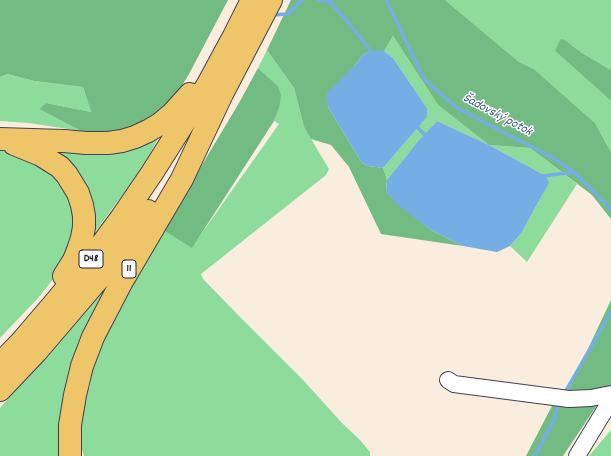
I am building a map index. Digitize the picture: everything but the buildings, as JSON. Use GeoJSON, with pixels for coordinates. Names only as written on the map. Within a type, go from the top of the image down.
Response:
{"type":"FeatureCollection","features":[{"type":"Feature","properties":{"kind":"highway","name":"11"},"geometry":{"type":"LineString","coordinates":[[70,456],[70,425],[74,395],[82,366],[93,337],[121,283],[182,179],[210,87],[252,0]]}},
{"type":"Feature","properties":{"kind":"highway","name":"11"},"geometry":{"type":"LineString","coordinates":[[1,139],[108,143],[122,141],[142,134],[160,124],[210,87],[271,0]]}},
{"type":"Feature","properties":{"kind":"highway","name":"D48"},"geometry":{"type":"LineString","coordinates":[[0,364],[23,340],[86,265],[122,217],[210,87]]}},
{"type":"Feature","properties":{"kind":"highway","name":"D48"},"geometry":{"type":"LineString","coordinates":[[0,390],[36,352],[106,270],[138,226],[167,183],[210,87]]}},
{"type":"Feature","properties":{"kind":"highway"},"geometry":{"type":"LineString","coordinates":[[1,139],[41,155],[60,167],[67,175],[78,194],[82,204],[84,216],[82,238],[74,260],[23,340]]}},
{"type":"Feature","properties":{"kind":"street"},"geometry":{"type":"LineString","coordinates":[[448,380],[454,384],[562,398],[592,398],[611,394]]}},
{"type":"Feature","properties":{"kind":"street"},"geometry":{"type":"LineString","coordinates":[[577,456],[611,400]]}},
{"type":"Feature","properties":{"kind":"green space"},"geometry":{"type":"Polygon","coordinates":[[[0,0],[228,0],[189,74],[172,102],[153,117],[127,129],[110,132],[81,131],[39,109],[46,103],[91,112],[83,87],[34,81],[7,74],[0,77],[0,0]]]}},
{"type":"Feature","properties":{"kind":"green space"},"geometry":{"type":"Polygon","coordinates":[[[291,0],[445,0],[519,62],[534,69],[595,123],[611,152],[611,219],[592,195],[530,148],[489,145],[438,105],[393,36],[384,51],[371,51],[363,55],[328,107],[362,163],[369,166],[383,168],[387,180],[386,192],[431,230],[463,246],[381,234],[349,167],[331,145],[311,139],[304,127],[294,88],[267,50],[291,0]]]}},
{"type":"Feature","properties":{"kind":"green space"},"geometry":{"type":"Polygon","coordinates":[[[445,0],[611,0],[611,70],[582,53],[565,40],[555,51],[611,101],[611,152],[595,123],[534,69],[519,62],[445,0]]]}},
{"type":"Feature","properties":{"kind":"green space"},"geometry":{"type":"Polygon","coordinates":[[[393,36],[438,105],[489,145],[437,121],[419,140],[387,180],[383,168],[427,117],[427,108],[393,58],[384,51],[393,36]]]}},
{"type":"Feature","properties":{"kind":"green space"},"geometry":{"type":"Polygon","coordinates":[[[561,39],[565,40],[582,53],[611,70],[611,101],[555,51],[561,39]]]}},
{"type":"Feature","properties":{"kind":"green space"},"geometry":{"type":"Polygon","coordinates":[[[267,50],[294,88],[304,127],[329,169],[326,175],[201,274],[203,279],[360,440],[370,452],[370,456],[84,456],[81,446],[81,424],[83,405],[90,386],[92,367],[102,339],[163,230],[192,247],[279,124],[274,121],[279,108],[278,86],[258,68],[267,50]]]}},
{"type":"Feature","properties":{"kind":"green space"},"geometry":{"type":"Polygon","coordinates":[[[258,68],[278,86],[281,96],[279,108],[274,121],[192,248],[163,230],[239,103],[258,68]]]}},
{"type":"Feature","properties":{"kind":"green space"},"geometry":{"type":"Polygon","coordinates":[[[7,74],[34,81],[83,87],[91,112],[46,103],[39,109],[81,131],[29,123],[0,121],[0,77],[7,74]]]}},
{"type":"Feature","properties":{"kind":"green space"},"geometry":{"type":"Polygon","coordinates":[[[159,137],[147,159],[129,186],[92,236],[94,212],[92,199],[79,173],[73,165],[54,149],[159,137]]]}},
{"type":"Feature","properties":{"kind":"green space"},"geometry":{"type":"Polygon","coordinates":[[[489,145],[530,148],[577,184],[527,262],[510,246],[522,232],[540,199],[548,183],[546,176],[489,145]]]}},
{"type":"Feature","properties":{"kind":"green space"},"geometry":{"type":"Polygon","coordinates":[[[0,151],[11,152],[28,157],[66,183],[78,222],[58,273],[38,298],[0,338],[0,151]]]}},
{"type":"Feature","properties":{"kind":"green space"},"geometry":{"type":"Polygon","coordinates":[[[112,277],[85,328],[69,376],[62,411],[61,456],[0,456],[0,408],[58,343],[112,277]]]}},
{"type":"Feature","properties":{"kind":"green space"},"geometry":{"type":"Polygon","coordinates":[[[611,300],[611,388],[607,390],[563,456],[526,456],[554,402],[570,387],[611,300]]]}},
{"type":"Feature","properties":{"kind":"green space"},"geometry":{"type":"Polygon","coordinates":[[[611,430],[611,456],[589,456],[611,430]]]}},
{"type":"Feature","properties":{"kind":"water"},"geometry":{"type":"Polygon","coordinates":[[[371,51],[384,51],[393,58],[427,108],[427,117],[383,168],[369,166],[362,163],[328,107],[326,94],[363,55],[371,51]]]}},
{"type":"Feature","properties":{"kind":"water"},"geometry":{"type":"Polygon","coordinates":[[[437,121],[489,145],[546,176],[549,183],[522,232],[510,246],[497,252],[463,246],[431,230],[398,205],[386,192],[387,180],[419,140],[437,121]]]}},
{"type":"Feature","properties":{"kind":"waterway","name":"Šadovský potok"},"geometry":{"type":"LineString","coordinates":[[272,15],[288,14],[302,0]]}},
{"type":"Feature","properties":{"kind":"waterway","name":"Šadovský potok"},"geometry":{"type":"LineString","coordinates":[[318,0],[331,1]]}},
{"type":"Feature","properties":{"kind":"waterway","name":"Šadovský potok"},"geometry":{"type":"LineString","coordinates":[[386,0],[424,79],[457,108],[555,159],[574,172],[611,209]]}},
{"type":"Feature","properties":{"kind":"waterway"},"geometry":{"type":"LineString","coordinates":[[330,2],[347,21],[373,55]]}},
{"type":"Feature","properties":{"kind":"waterway"},"geometry":{"type":"LineString","coordinates":[[415,125],[426,136]]}},
{"type":"Feature","properties":{"kind":"waterway"},"geometry":{"type":"LineString","coordinates":[[542,176],[574,172]]}},
{"type":"Feature","properties":{"kind":"waterway"},"geometry":{"type":"LineString","coordinates":[[564,394],[611,312]]}},
{"type":"Feature","properties":{"kind":"waterway"},"geometry":{"type":"LineString","coordinates":[[535,456],[554,420],[559,403]]}}]}
